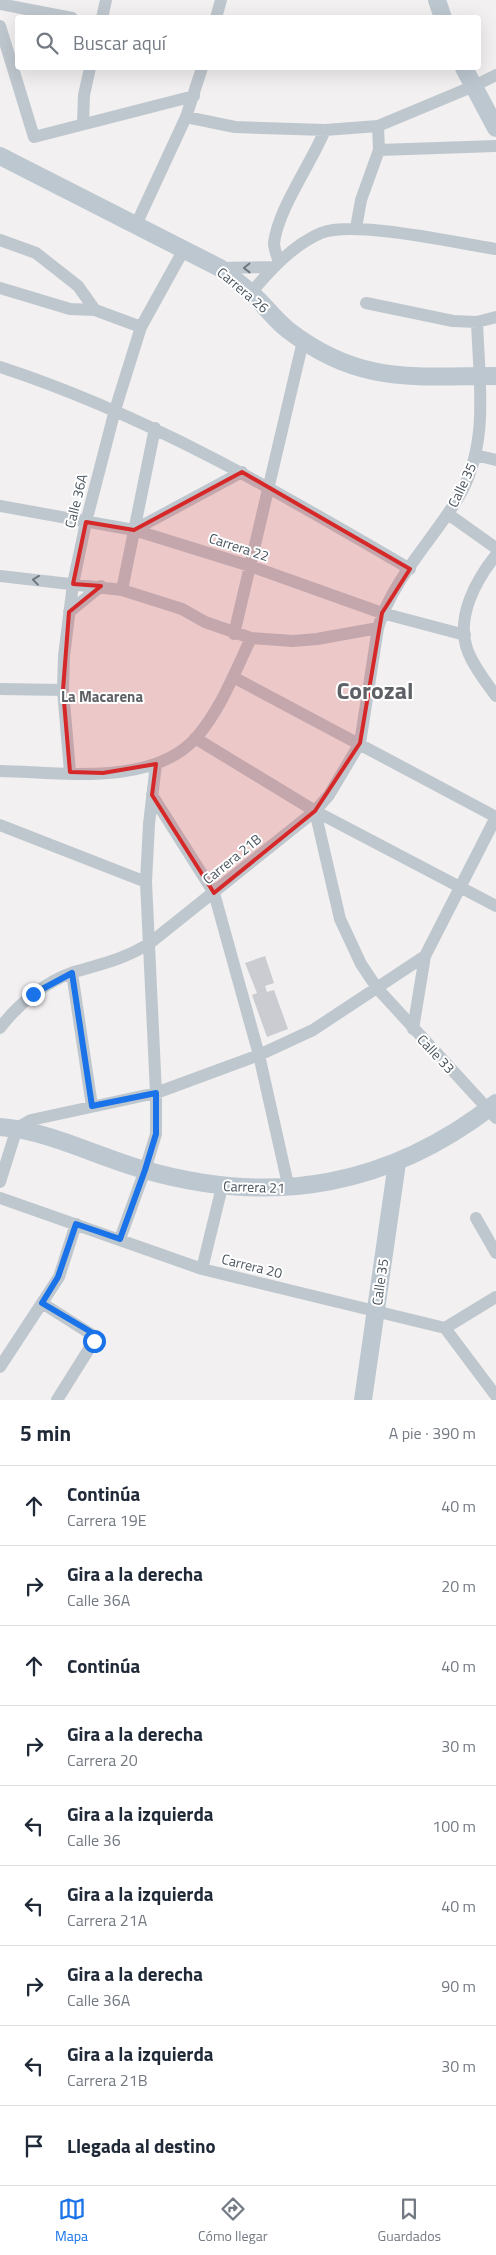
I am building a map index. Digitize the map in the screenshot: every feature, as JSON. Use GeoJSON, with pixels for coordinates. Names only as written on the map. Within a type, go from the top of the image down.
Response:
{"type":"FeatureCollection","features":[{"type":"Feature","properties":{"kind":"street"},"geometry":{"type":"LineString","coordinates":[[103,15],[106,0]]}},
{"type":"Feature","properties":{"kind":"street"},"geometry":{"type":"LineString","coordinates":[[217,15],[221,0]]}},
{"type":"Feature","properties":{"kind":"street"},"geometry":{"type":"LineString","coordinates":[[437,0],[442,15]]}},
{"type":"Feature","properties":{"kind":"street"},"geometry":{"type":"LineString","coordinates":[[0,4],[57,15]]}},
{"type":"Feature","properties":{"kind":"street"},"geometry":{"type":"LineString","coordinates":[[0,26],[34,136],[194,96]]}},
{"type":"Feature","properties":{"kind":"street"},"geometry":{"type":"LineString","coordinates":[[83,124],[84,95],[90,70]]}},
{"type":"Feature","properties":{"kind":"street"},"geometry":{"type":"LineString","coordinates":[[135,227],[186,118],[201,70]]}},
{"type":"Feature","properties":{"kind":"street"},"geometry":{"type":"LineString","coordinates":[[465,70],[496,128]]}},
{"type":"Feature","properties":{"kind":"street"},"geometry":{"type":"LineString","coordinates":[[186,118],[235,127],[325,130],[378,126],[474,86],[496,74]]}},
{"type":"Feature","properties":{"kind":"street"},"geometry":{"type":"LineString","coordinates":[[356,228],[360,200],[379,150],[378,126]]}},
{"type":"Feature","properties":{"kind":"street"},"geometry":{"type":"LineString","coordinates":[[276,265],[274,246],[281,220],[315,155],[325,130]]}},
{"type":"Feature","properties":{"kind":"street"},"geometry":{"type":"LineString","coordinates":[[379,150],[496,146]]}},
{"type":"Feature","properties":{"kind":"street","name":"Carrera 26"},"geometry":{"type":"LineString","coordinates":[[0,156],[183,252],[220,268],[251,292],[286,328],[304,341],[358,368],[388,375],[423,378],[487,376]]}},
{"type":"Feature","properties":{"kind":"street"},"geometry":{"type":"LineString","coordinates":[[251,292],[276,265],[308,239],[323,232],[356,228],[496,249]]}},
{"type":"Feature","properties":{"kind":"street"},"geometry":{"type":"LineString","coordinates":[[0,240],[36,253],[78,286],[95,310]]}},
{"type":"Feature","properties":{"kind":"street","name":"Calle 36A"},"geometry":{"type":"LineString","coordinates":[[70,772],[63,690],[64,656],[72,584],[115,410],[142,327],[183,252]]}},
{"type":"Feature","properties":{"kind":"street"},"geometry":{"type":"LineString","coordinates":[[220,268],[276,265]]}},
{"type":"Feature","properties":{"kind":"street"},"geometry":{"type":"LineString","coordinates":[[0,288],[70,309],[95,310],[142,327]]}},
{"type":"Feature","properties":{"kind":"street"},"geometry":{"type":"LineString","coordinates":[[366,303],[453,321],[477,322],[496,317]]}},
{"type":"Feature","properties":{"kind":"street","name":"Calle 35"},"geometry":{"type":"LineString","coordinates":[[378,628],[382,613],[448,514],[468,479],[475,455],[480,409],[487,376],[477,322]]}},
{"type":"Feature","properties":{"kind":"street"},"geometry":{"type":"LineString","coordinates":[[234,634],[304,341]]}},
{"type":"Feature","properties":{"kind":"street"},"geometry":{"type":"LineString","coordinates":[[0,367],[115,410],[155,428],[269,486],[410,569]]}},
{"type":"Feature","properties":{"kind":"street"},"geometry":{"type":"LineString","coordinates":[[122,590],[155,428]]}},
{"type":"Feature","properties":{"kind":"street"},"geometry":{"type":"LineString","coordinates":[[475,455],[496,460]]}},
{"type":"Feature","properties":{"kind":"street"},"geometry":{"type":"LineString","coordinates":[[134,530],[242,472]]}},
{"type":"Feature","properties":{"kind":"street","name":"Carrera 22"},"geometry":{"type":"LineString","coordinates":[[0,506],[134,530],[250,566],[382,613],[465,635]]}},
{"type":"Feature","properties":{"kind":"street"},"geometry":{"type":"LineString","coordinates":[[448,514],[496,548]]}},
{"type":"Feature","properties":{"kind":"street"},"geometry":{"type":"LineString","coordinates":[[496,555],[483,572],[473,592],[466,614],[465,635],[467,649],[496,696]]}},
{"type":"Feature","properties":{"kind":"street"},"geometry":{"type":"LineString","coordinates":[[0,576],[101,586],[122,590],[182,609],[234,634],[250,638],[292,641],[317,639],[378,628]]}},
{"type":"Feature","properties":{"kind":"street"},"geometry":{"type":"LineString","coordinates":[[69,612],[101,586]]}},
{"type":"Feature","properties":{"kind":"street","name":"Carrera 21B"},"geometry":{"type":"LineString","coordinates":[[0,1028],[33,994],[72,973],[119,960],[150,943],[315,811],[340,779],[360,743],[378,628]]}},
{"type":"Feature","properties":{"kind":"street"},"geometry":{"type":"LineString","coordinates":[[0,771],[103,773],[132,770],[156,764],[181,751],[195,738],[215,709],[233,677],[250,638]]}},
{"type":"Feature","properties":{"kind":"street"},"geometry":{"type":"LineString","coordinates":[[233,677],[496,817],[462,888],[425,956],[413,1029]]}},
{"type":"Feature","properties":{"kind":"street"},"geometry":{"type":"LineString","coordinates":[[0,689],[63,690]]}},
{"type":"Feature","properties":{"kind":"street"},"geometry":{"type":"LineString","coordinates":[[195,738],[315,811],[496,906]]}},
{"type":"Feature","properties":{"kind":"street"},"geometry":{"type":"LineString","coordinates":[[120,1239],[156,1134],[156,1093],[146,882],[156,764]]}},
{"type":"Feature","properties":{"kind":"street"},"geometry":{"type":"LineString","coordinates":[[152,795],[214,893],[259,1055],[289,1189]]}},
{"type":"Feature","properties":{"kind":"street","name":"Calle 33"},"geometry":{"type":"LineString","coordinates":[[315,811],[340,918],[361,964],[377,988],[413,1029],[493,1110]]}},
{"type":"Feature","properties":{"kind":"street"},"geometry":{"type":"LineString","coordinates":[[0,825],[146,882]]}},
{"type":"Feature","properties":{"kind":"street"},"geometry":{"type":"LineString","coordinates":[[0,1182],[8,1128],[32,1120],[156,1093],[259,1055],[313,1030],[425,956]]}},
{"type":"Feature","properties":{"kind":"street"},"geometry":{"type":"LineString","coordinates":[[72,973],[92,1106]]}},
{"type":"Feature","properties":{"kind":"street","name":"Carrera 21"},"geometry":{"type":"LineString","coordinates":[[8,1128],[74,1145],[145,1170],[222,1186],[289,1189],[358,1175],[397,1163],[439,1142],[493,1110]]}},
{"type":"Feature","properties":{"kind":"street","name":"Calle 35"},"geometry":{"type":"LineString","coordinates":[[363,1400],[397,1163]]}},
{"type":"Feature","properties":{"kind":"street"},"geometry":{"type":"LineString","coordinates":[[202,1269],[222,1186]]}},
{"type":"Feature","properties":{"kind":"street","name":"Carrera 20"},"geometry":{"type":"LineString","coordinates":[[0,1198],[202,1269],[445,1328]]}},
{"type":"Feature","properties":{"kind":"street"},"geometry":{"type":"LineString","coordinates":[[476,1218],[496,1253]]}},
{"type":"Feature","properties":{"kind":"street"},"geometry":{"type":"LineString","coordinates":[[0,1367],[58,1277],[76,1224]]}},
{"type":"Feature","properties":{"kind":"street"},"geometry":{"type":"LineString","coordinates":[[496,1297],[445,1328],[496,1396]]}},
{"type":"Feature","properties":{"kind":"street"},"geometry":{"type":"LineString","coordinates":[[42,1303],[94,1336],[94,1341],[57,1400]]}},
{"type":"Feature","properties":{"kind":"highlighted area"},"geometry":{"type":"Polygon","coordinates":[[[242,472],[410,569],[382,613],[360,743],[315,811],[214,893],[152,795],[156,764],[103,773],[70,772],[63,690],[69,612],[101,586],[73,584],[86,522],[134,530],[242,472]]]}},
{"type":"Feature","properties":{"kind":"building"},"geometry":{"type":"Polygon","coordinates":[[[265,956],[274,983],[265,986],[267,992],[274,990],[288,1029],[267,1037],[252,995],[257,993],[245,963],[265,956]]]}},
{"type":"Feature","properties":{"kind":"district","name":"Corozal"},"geometry":{"type":"Point","coordinates":[375,691]}},
{"type":"Feature","properties":{"kind":"district","name":"La Macarena"},"geometry":{"type":"Point","coordinates":[102,697]}},
{"type":"Feature","properties":{"kind":"route"},"geometry":{"type":"LineString","coordinates":[[33,994],[50,983],[72,973],[92,1106],[156,1093],[156,1134],[120,1239],[76,1224],[58,1277],[42,1303],[91,1332],[94,1336],[94,1341]]}}]}
